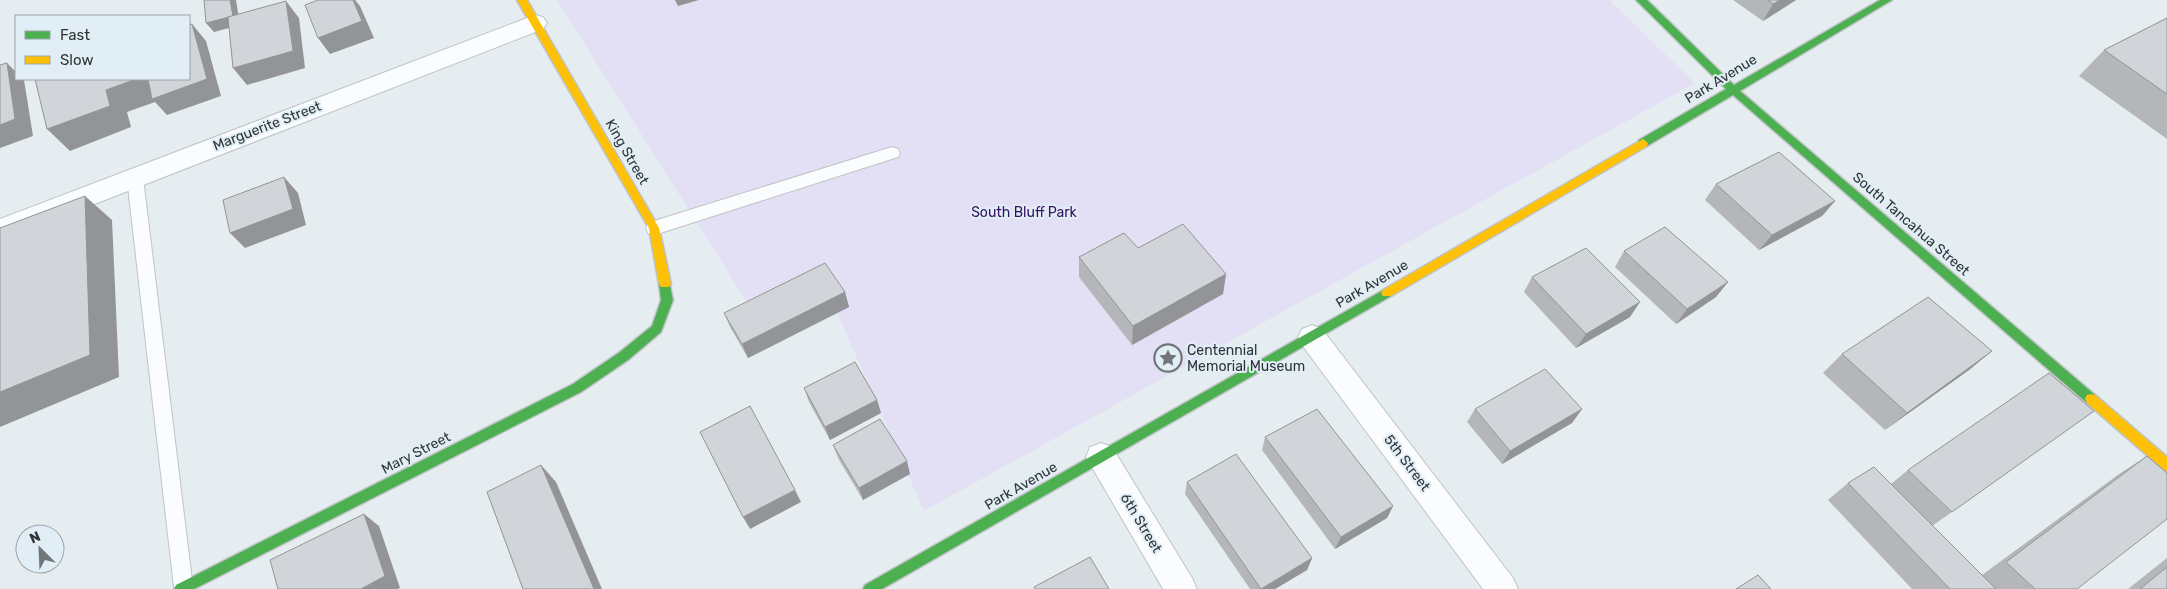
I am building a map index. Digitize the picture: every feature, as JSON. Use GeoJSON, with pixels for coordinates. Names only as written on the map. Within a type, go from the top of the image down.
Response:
{"type":"FeatureCollection","features":[{"type":"Feature","properties":{"kind":"street","name":"King Street"},"geometry":{"type":"LineString","coordinates":[[522,0],[654,228],[667,300],[657,329]]}},
{"type":"Feature","properties":{"kind":"street","name":"South Tancahua Street"},"geometry":{"type":"LineString","coordinates":[[1641,0],[1733,90],[2167,465]]}},
{"type":"Feature","properties":{"kind":"street","name":"Park Avenue"},"geometry":{"type":"LineString","coordinates":[[870,589],[1312,337],[1886,0]]}},
{"type":"Feature","properties":{"kind":"street","name":"Marguerite Street"},"geometry":{"type":"LineString","coordinates":[[0,230],[535,23]]}},
{"type":"Feature","properties":{"kind":"street","name":"Mary Street"},"geometry":{"type":"LineString","coordinates":[[182,588],[578,388],[624,356],[657,329]]}},
{"type":"Feature","properties":{"kind":"street","name":"5th Street"},"geometry":{"type":"LineString","coordinates":[[1312,337],[1502,589]]}},
{"type":"Feature","properties":{"kind":"street","name":"6th Street"},"geometry":{"type":"LineString","coordinates":[[1101,458],[1180,589]]}},
{"type":"Feature","properties":{"kind":"lane"},"geometry":{"type":"LineString","coordinates":[[654,228],[892,152]]}},
{"type":"Feature","properties":{"kind":"lane"},"geometry":{"type":"LineString","coordinates":[[135,178],[182,588]]}},
{"type":"Feature","properties":{"kind":"green space","name":"South Bluff Park"},"geometry":{"type":"Polygon","coordinates":[[[557,0],[1609,0],[1695,83],[924,511],[821,276],[748,304],[557,0]]]}},
{"type":"Feature","properties":{"kind":"building"},"geometry":{"type":"Polygon","coordinates":[[[204,0],[230,0],[233,16],[206,23],[204,0]]]}},
{"type":"Feature","properties":{"kind":"building"},"geometry":{"type":"Polygon","coordinates":[[[318,0],[353,0],[362,21],[318,38],[305,5],[318,0]]]}},
{"type":"Feature","properties":{"kind":"building"},"geometry":{"type":"Polygon","coordinates":[[[1768,0],[1780,0],[1773,4],[1768,0]]]}},
{"type":"Feature","properties":{"kind":"building"},"geometry":{"type":"Polygon","coordinates":[[[286,1],[293,51],[233,68],[228,17],[286,1]]]}},
{"type":"Feature","properties":{"kind":"building"},"geometry":{"type":"Polygon","coordinates":[[[2167,18],[2167,94],[2104,50],[2167,18]]]}},
{"type":"Feature","properties":{"kind":"building"},"geometry":{"type":"Polygon","coordinates":[[[192,24],[207,79],[152,99],[148,80],[190,80],[190,25],[192,24]]]}},
{"type":"Feature","properties":{"kind":"building"},"geometry":{"type":"Polygon","coordinates":[[[7,63],[15,119],[0,125],[0,65],[7,63]]]}},
{"type":"Feature","properties":{"kind":"building"},"geometry":{"type":"Polygon","coordinates":[[[35,80],[133,80],[106,90],[110,106],[47,129],[35,80]]]}},
{"type":"Feature","properties":{"kind":"building"},"geometry":{"type":"Polygon","coordinates":[[[1779,152],[1835,201],[1772,235],[1716,184],[1779,152]]]}},
{"type":"Feature","properties":{"kind":"building"},"geometry":{"type":"Polygon","coordinates":[[[284,177],[293,209],[230,233],[223,200],[284,177]]]}},
{"type":"Feature","properties":{"kind":"building"},"geometry":{"type":"Polygon","coordinates":[[[85,196],[90,355],[0,392],[0,228],[85,196]]]}},
{"type":"Feature","properties":{"kind":"building"},"geometry":{"type":"Polygon","coordinates":[[[1183,224],[1226,274],[1133,326],[1079,257],[1124,233],[1138,248],[1183,224]]]}},
{"type":"Feature","properties":{"kind":"building"},"geometry":{"type":"Polygon","coordinates":[[[1665,227],[1728,282],[1687,309],[1624,251],[1665,227]]]}},
{"type":"Feature","properties":{"kind":"building"},"geometry":{"type":"Polygon","coordinates":[[[1586,248],[1640,302],[1586,334],[1532,277],[1586,248]]]}},
{"type":"Feature","properties":{"kind":"building"},"geometry":{"type":"Polygon","coordinates":[[[825,263],[845,292],[742,344],[724,313],[825,263]]]}},
{"type":"Feature","properties":{"kind":"building"},"geometry":{"type":"Polygon","coordinates":[[[1928,297],[1992,351],[1907,413],[1842,354],[1928,297]]]}},
{"type":"Feature","properties":{"kind":"building"},"geometry":{"type":"Polygon","coordinates":[[[855,362],[877,400],[825,427],[804,388],[855,362]]]}},
{"type":"Feature","properties":{"kind":"building"},"geometry":{"type":"Polygon","coordinates":[[[1545,369],[1582,409],[1510,451],[1475,409],[1545,369]]]}},
{"type":"Feature","properties":{"kind":"building"},"geometry":{"type":"Polygon","coordinates":[[[2049,373],[2094,411],[1952,512],[1908,470],[2049,373]]]}},
{"type":"Feature","properties":{"kind":"building"},"geometry":{"type":"Polygon","coordinates":[[[750,406],[795,490],[743,517],[700,432],[750,406]]]}},
{"type":"Feature","properties":{"kind":"building"},"geometry":{"type":"Polygon","coordinates":[[[1317,409],[1393,506],[1341,537],[1265,437],[1317,409]]]}},
{"type":"Feature","properties":{"kind":"building"},"geometry":{"type":"Polygon","coordinates":[[[880,419],[907,461],[859,488],[833,445],[880,419]]]}},
{"type":"Feature","properties":{"kind":"building"},"geometry":{"type":"Polygon","coordinates":[[[1236,454],[1312,558],[1261,589],[1187,482],[1236,454]]]}},
{"type":"Feature","properties":{"kind":"building"},"geometry":{"type":"Polygon","coordinates":[[[2147,456],[2167,473],[2167,519],[2077,589],[2035,589],[2006,562],[2147,456]]]}},
{"type":"Feature","properties":{"kind":"building"},"geometry":{"type":"Polygon","coordinates":[[[541,465],[594,589],[523,589],[487,492],[541,465]]]}},
{"type":"Feature","properties":{"kind":"building"},"geometry":{"type":"Polygon","coordinates":[[[1874,467],[1996,589],[1950,589],[1848,483],[1874,467]]]}},
{"type":"Feature","properties":{"kind":"building"},"geometry":{"type":"Polygon","coordinates":[[[364,514],[385,576],[361,589],[278,589],[270,560],[364,514]]]}},
{"type":"Feature","properties":{"kind":"building"},"geometry":{"type":"Polygon","coordinates":[[[1090,557],[1109,589],[1035,589],[1034,587],[1090,557]]]}},
{"type":"Feature","properties":{"kind":"building"},"geometry":{"type":"Polygon","coordinates":[[[2167,567],[2167,589],[2140,589],[2167,567]]]}},
{"type":"Feature","properties":{"kind":"building"},"geometry":{"type":"Polygon","coordinates":[[[1758,575],[1771,589],[1736,589],[1758,575]]]}},
{"type":"Feature","properties":{"kind":"traffic: fast"},"geometry":{"type":"LineString","coordinates":[[1641,0],[1733,90],[2091,399]]}},
{"type":"Feature","properties":{"kind":"traffic: fast"},"geometry":{"type":"LineString","coordinates":[[1643,143],[1887,0]]}},
{"type":"Feature","properties":{"kind":"traffic: fast"},"geometry":{"type":"LineString","coordinates":[[181,589],[577,388],[624,356],[657,329],[667,300],[665,284]]}},
{"type":"Feature","properties":{"kind":"traffic: fast"},"geometry":{"type":"LineString","coordinates":[[870,589],[1387,293]]}},
{"type":"Feature","properties":{"kind":"traffic: slow"},"geometry":{"type":"LineString","coordinates":[[522,0],[654,228],[665,284]]}},
{"type":"Feature","properties":{"kind":"traffic: slow"},"geometry":{"type":"LineString","coordinates":[[1387,293],[1643,143]]}},
{"type":"Feature","properties":{"kind":"traffic: slow"},"geometry":{"type":"LineString","coordinates":[[2091,399],[2167,465]]}},
{"type":"Feature","properties":{"kind":"place","name":"Centennial Memorial Museum"},"geometry":{"type":"Point","coordinates":[1168,358]}}]}
